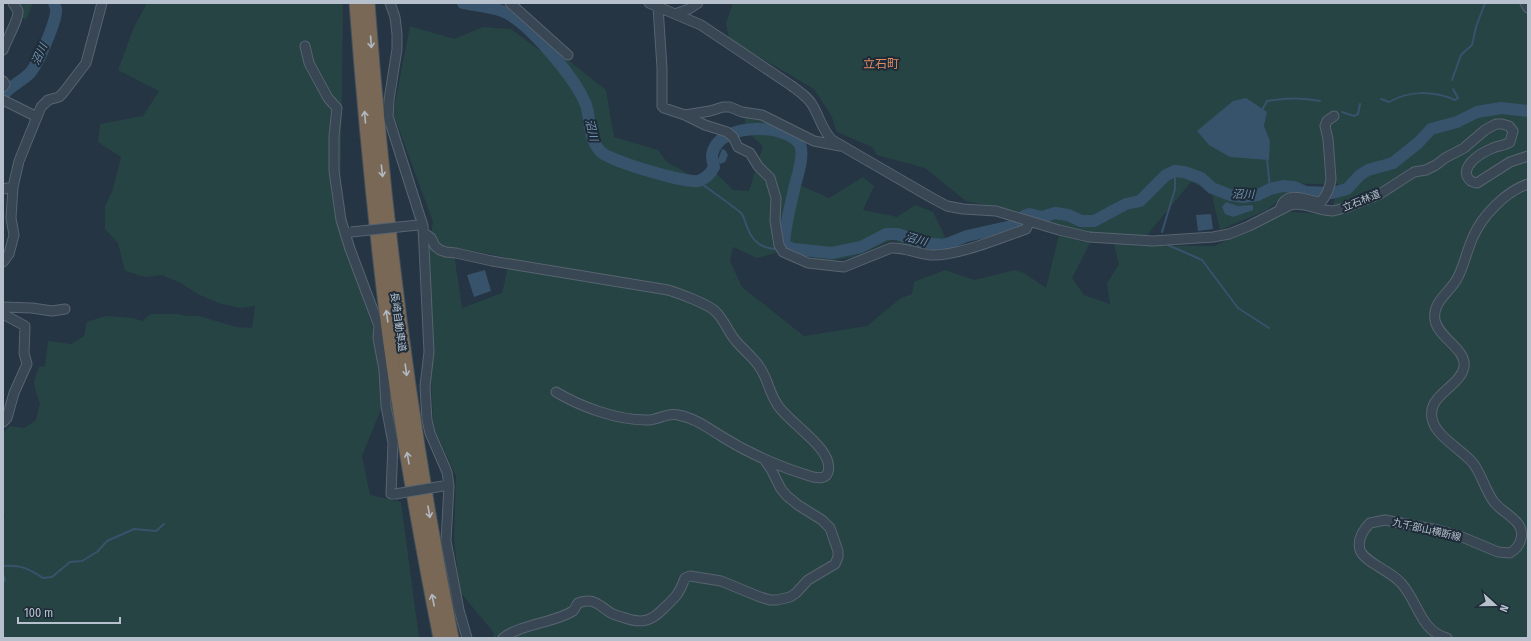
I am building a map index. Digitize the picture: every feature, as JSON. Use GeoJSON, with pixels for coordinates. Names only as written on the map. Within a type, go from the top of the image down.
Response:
{"type":"FeatureCollection","features":[{"type":"Feature","properties":{"kind":"highway","name":"長崎自動車道"},"geometry":{"type":"LineString","coordinates":[[356,3],[367,134],[384,297],[406,445],[440,638]]}},
{"type":"Feature","properties":{"kind":"highway","name":"長崎自動車道"},"geometry":{"type":"LineString","coordinates":[[368,3],[383,179],[405,365],[426,498],[452,638]]}},
{"type":"Feature","properties":{"kind":"street"},"geometry":{"type":"LineString","coordinates":[[3,50],[14,27],[18,14],[18,10],[13,3]]}},
{"type":"Feature","properties":{"kind":"street"},"geometry":{"type":"LineString","coordinates":[[3,262],[9,254],[14,235],[11,218],[13,187],[19,161],[41,107],[48,100],[59,97],[86,63],[102,3]]}},
{"type":"Feature","properties":{"kind":"street"},"geometry":{"type":"LineString","coordinates":[[390,3],[395,17],[397,49],[388,116],[421,228],[429,352],[425,386],[426,420],[447,472],[446,541],[459,610],[468,638]]}},
{"type":"Feature","properties":{"kind":"street"},"geometry":{"type":"LineString","coordinates":[[510,3],[568,54]]}},
{"type":"Feature","properties":{"kind":"street"},"geometry":{"type":"LineString","coordinates":[[649,3],[701,25],[806,97],[813,105],[826,134],[841,146]]}},
{"type":"Feature","properties":{"kind":"street"},"geometry":{"type":"LineString","coordinates":[[675,14],[689,9],[698,3]]}},
{"type":"Feature","properties":{"kind":"street"},"geometry":{"type":"LineString","coordinates":[[1525,3],[1528,8]]}},
{"type":"Feature","properties":{"kind":"street"},"geometry":{"type":"LineString","coordinates":[[658,7],[662,68],[662,106],[730,134],[738,147],[750,153],[758,166],[770,178],[776,198],[775,221],[779,245],[783,252],[808,263],[844,267],[895,248],[931,255],[952,253],[1026,229],[1030,221]]}},
{"type":"Feature","properties":{"kind":"street"},"geometry":{"type":"LineString","coordinates":[[305,46],[309,62],[315,75],[328,98],[336,108],[334,170],[341,220],[348,233],[379,326],[378,338],[384,370],[386,406],[393,443],[391,494],[446,486]]}},
{"type":"Feature","properties":{"kind":"street"},"geometry":{"type":"LineString","coordinates":[[3,81],[5,84],[3,87]]}},
{"type":"Feature","properties":{"kind":"street"},"geometry":{"type":"LineString","coordinates":[[4,100],[37,117]]}},
{"type":"Feature","properties":{"kind":"street"},"geometry":{"type":"LineString","coordinates":[[685,115],[710,111],[723,107],[730,107],[742,112],[762,115],[814,141],[841,146]]}},
{"type":"Feature","properties":{"kind":"street"},"geometry":{"type":"LineString","coordinates":[[1280,209],[1282,202],[1293,196],[1321,202],[1323,199],[1331,185],[1325,126],[1327,120],[1334,116]]}},
{"type":"Feature","properties":{"kind":"street","name":"立石林道"},"geometry":{"type":"LineString","coordinates":[[841,146],[947,206],[963,209],[996,211],[1059,230],[1089,237],[1153,241],[1213,238],[1229,234],[1249,226],[1280,209],[1295,204],[1333,211],[1360,203],[1380,194],[1414,172],[1426,170],[1436,165],[1445,158],[1464,148],[1485,130],[1496,124],[1509,126],[1513,130],[1510,142],[1507,145],[1493,148],[1478,156],[1469,165],[1466,173],[1468,179],[1477,183],[1510,162],[1528,156]]}},
{"type":"Feature","properties":{"kind":"street","name":"九千部山横断線"},"geometry":{"type":"LineString","coordinates":[[1447,638],[1436,634],[1429,629],[1422,620],[1405,588],[1393,575],[1365,558],[1360,548],[1360,535],[1370,523],[1385,520],[1438,530],[1462,537],[1498,552],[1510,553],[1519,544],[1522,536],[1521,529],[1517,522],[1499,508],[1487,490],[1474,464],[1437,428],[1432,416],[1436,400],[1443,391],[1457,380],[1462,373],[1464,366],[1464,359],[1461,353],[1437,327],[1435,311],[1438,301],[1452,287],[1458,277],[1478,226],[1486,214],[1507,195],[1519,187],[1528,184]]}},
{"type":"Feature","properties":{"kind":"street"},"geometry":{"type":"LineString","coordinates":[[3,188],[13,187]]}},
{"type":"Feature","properties":{"kind":"street"},"geometry":{"type":"LineString","coordinates":[[348,233],[421,228],[431,238],[435,246],[446,252],[668,290],[682,294],[715,310],[736,341],[762,371],[777,406],[784,414],[793,420],[826,456],[829,463],[829,470],[826,477],[813,478],[764,459],[697,421],[683,416],[673,414],[648,421],[620,418],[569,400],[556,392]]}},
{"type":"Feature","properties":{"kind":"street"},"geometry":{"type":"LineString","coordinates":[[3,307],[32,308],[52,311],[64,309]]}},
{"type":"Feature","properties":{"kind":"street"},"geometry":{"type":"LineString","coordinates":[[3,314],[25,326],[24,353],[27,364],[14,393],[7,418],[3,422]]}},
{"type":"Feature","properties":{"kind":"street"},"geometry":{"type":"LineString","coordinates":[[503,638],[539,622],[574,610],[578,603],[585,600],[597,603],[611,613],[629,619],[641,621],[652,619],[673,601],[686,578],[690,576],[721,581],[770,600],[785,599],[796,593],[808,580],[835,564],[838,557],[837,547],[830,528],[822,520],[803,508],[781,489],[764,459]]}},
{"type":"Feature","properties":{"kind":"green space"},"geometry":{"type":"Polygon","coordinates":[[[16,3],[33,3],[26,20],[20,16],[16,3]]]}},
{"type":"Feature","properties":{"kind":"green space"},"geometry":{"type":"Polygon","coordinates":[[[147,3],[343,3],[340,225],[378,344],[381,409],[362,456],[370,495],[401,502],[419,638],[3,638],[3,521],[5,518],[3,508],[3,433],[10,426],[24,428],[36,420],[40,403],[35,389],[34,380],[39,367],[45,366],[48,341],[71,344],[84,336],[87,322],[105,316],[133,318],[142,321],[151,314],[177,314],[199,316],[236,327],[252,328],[255,306],[240,308],[219,303],[162,275],[145,277],[125,271],[118,243],[105,229],[105,206],[112,192],[121,157],[98,142],[100,124],[143,116],[159,91],[118,70],[134,27],[147,3]]]}},
{"type":"Feature","properties":{"kind":"green space"},"geometry":{"type":"Polygon","coordinates":[[[733,3],[1528,3],[1528,638],[493,638],[494,633],[460,592],[454,539],[456,476],[434,428],[431,384],[429,244],[433,222],[393,113],[410,26],[454,39],[483,27],[511,29],[538,49],[563,56],[606,90],[614,137],[658,150],[667,162],[692,176],[715,172],[733,190],[749,191],[763,146],[745,130],[745,115],[774,123],[798,135],[793,182],[829,198],[863,177],[874,186],[863,210],[897,217],[915,205],[933,212],[950,247],[918,249],[892,240],[854,257],[830,261],[784,251],[757,258],[733,247],[730,261],[742,287],[804,336],[867,326],[901,298],[912,294],[914,282],[945,270],[974,280],[1015,270],[1024,273],[1046,288],[1059,235],[1090,243],[1072,278],[1084,295],[1110,304],[1107,283],[1119,264],[1114,244],[1020,212],[966,201],[925,168],[877,155],[872,147],[837,132],[831,115],[814,89],[729,39],[726,23],[733,3]],[[1233,101],[1270,141],[1264,126],[1267,112],[1233,101]],[[1191,182],[1138,246],[1215,246],[1281,212],[1331,215],[1338,184],[1274,182],[1288,193],[1267,210],[1220,230],[1211,191],[1191,182]],[[453,247],[462,308],[502,293],[510,258],[453,247]]]}},
{"type":"Feature","properties":{"kind":"water"},"geometry":{"type":"Polygon","coordinates":[[[1246,98],[1267,112],[1264,126],[1270,141],[1269,160],[1230,157],[1209,145],[1197,131],[1233,101],[1246,98]]]}},
{"type":"Feature","properties":{"kind":"water"},"geometry":{"type":"Polygon","coordinates":[[[722,149],[725,150],[728,155],[725,162],[720,164],[718,160],[722,149]]]}},
{"type":"Feature","properties":{"kind":"water"},"geometry":{"type":"Polygon","coordinates":[[[1226,202],[1238,206],[1253,205],[1253,210],[1233,217],[1225,214],[1222,207],[1226,202]]]}},
{"type":"Feature","properties":{"kind":"water"},"geometry":{"type":"Polygon","coordinates":[[[1211,214],[1213,229],[1198,231],[1196,215],[1211,214]]]}},
{"type":"Feature","properties":{"kind":"water"},"geometry":{"type":"Polygon","coordinates":[[[485,270],[491,291],[474,297],[467,275],[485,270]]]}},
{"type":"Feature","properties":{"kind":"waterway","name":"沼川"},"geometry":{"type":"LineString","coordinates":[[3,95],[24,79],[30,73],[37,61],[55,18],[56,10],[54,3]]}},
{"type":"Feature","properties":{"kind":"waterway","name":"沼川"},"geometry":{"type":"LineString","coordinates":[[463,3],[502,11],[525,26],[537,38],[562,66],[581,94],[588,111],[593,141],[596,146],[600,151],[617,160],[678,179],[698,181],[709,174],[713,169],[712,155],[717,143],[728,135],[741,131],[757,129],[772,130],[786,134],[796,140],[801,148],[800,167],[787,222],[784,245],[793,249],[832,253],[861,247],[886,234],[898,234],[923,243],[944,245],[967,236],[1016,225],[1024,216],[1029,214],[1042,217],[1055,213],[1068,215],[1081,221],[1094,221],[1126,204],[1140,201],[1166,175],[1175,171],[1184,172],[1201,178],[1212,188],[1230,195],[1243,197],[1258,195],[1270,189],[1283,186],[1294,187],[1306,192],[1332,193],[1347,189],[1360,175],[1368,170],[1393,163],[1418,143],[1431,129],[1457,122],[1477,112],[1501,108],[1528,111]]}},
{"type":"Feature","properties":{"kind":"waterway"},"geometry":{"type":"LineString","coordinates":[[1452,80],[1461,55],[1472,45],[1476,27],[1485,3]]}},
{"type":"Feature","properties":{"kind":"waterway"},"geometry":{"type":"LineString","coordinates":[[1381,99],[1389,102],[1405,95],[1422,93],[1439,95],[1455,100],[1458,98],[1453,89]]}},
{"type":"Feature","properties":{"kind":"waterway"},"geometry":{"type":"LineString","coordinates":[[1262,110],[1267,101],[1294,98],[1320,101]]}},
{"type":"Feature","properties":{"kind":"waterway"},"geometry":{"type":"LineString","coordinates":[[1342,112],[1354,116],[1358,114],[1360,104]]}},
{"type":"Feature","properties":{"kind":"waterway"},"geometry":{"type":"LineString","coordinates":[[1267,158],[1270,189]]}},
{"type":"Feature","properties":{"kind":"waterway"},"geometry":{"type":"LineString","coordinates":[[1162,232],[1175,189],[1175,171]]}},
{"type":"Feature","properties":{"kind":"waterway"},"geometry":{"type":"LineString","coordinates":[[698,181],[741,213],[744,217],[749,232],[758,243],[767,248],[777,249]]}},
{"type":"Feature","properties":{"kind":"waterway"},"geometry":{"type":"LineString","coordinates":[[1168,245],[1202,260],[1238,308],[1269,328]]}},
{"type":"Feature","properties":{"kind":"waterway"},"geometry":{"type":"LineString","coordinates":[[3,566],[24,568],[43,578],[52,577],[70,562],[82,561],[97,552],[107,541],[134,529],[156,531],[164,524]]}},
{"type":"Feature","properties":{"kind":"waterway"},"geometry":{"type":"LineString","coordinates":[[3,574],[5,580],[3,582]]}},
{"type":"Feature","properties":{"kind":"district","name":"立石町"},"geometry":{"type":"Point","coordinates":[881,64]}}]}
